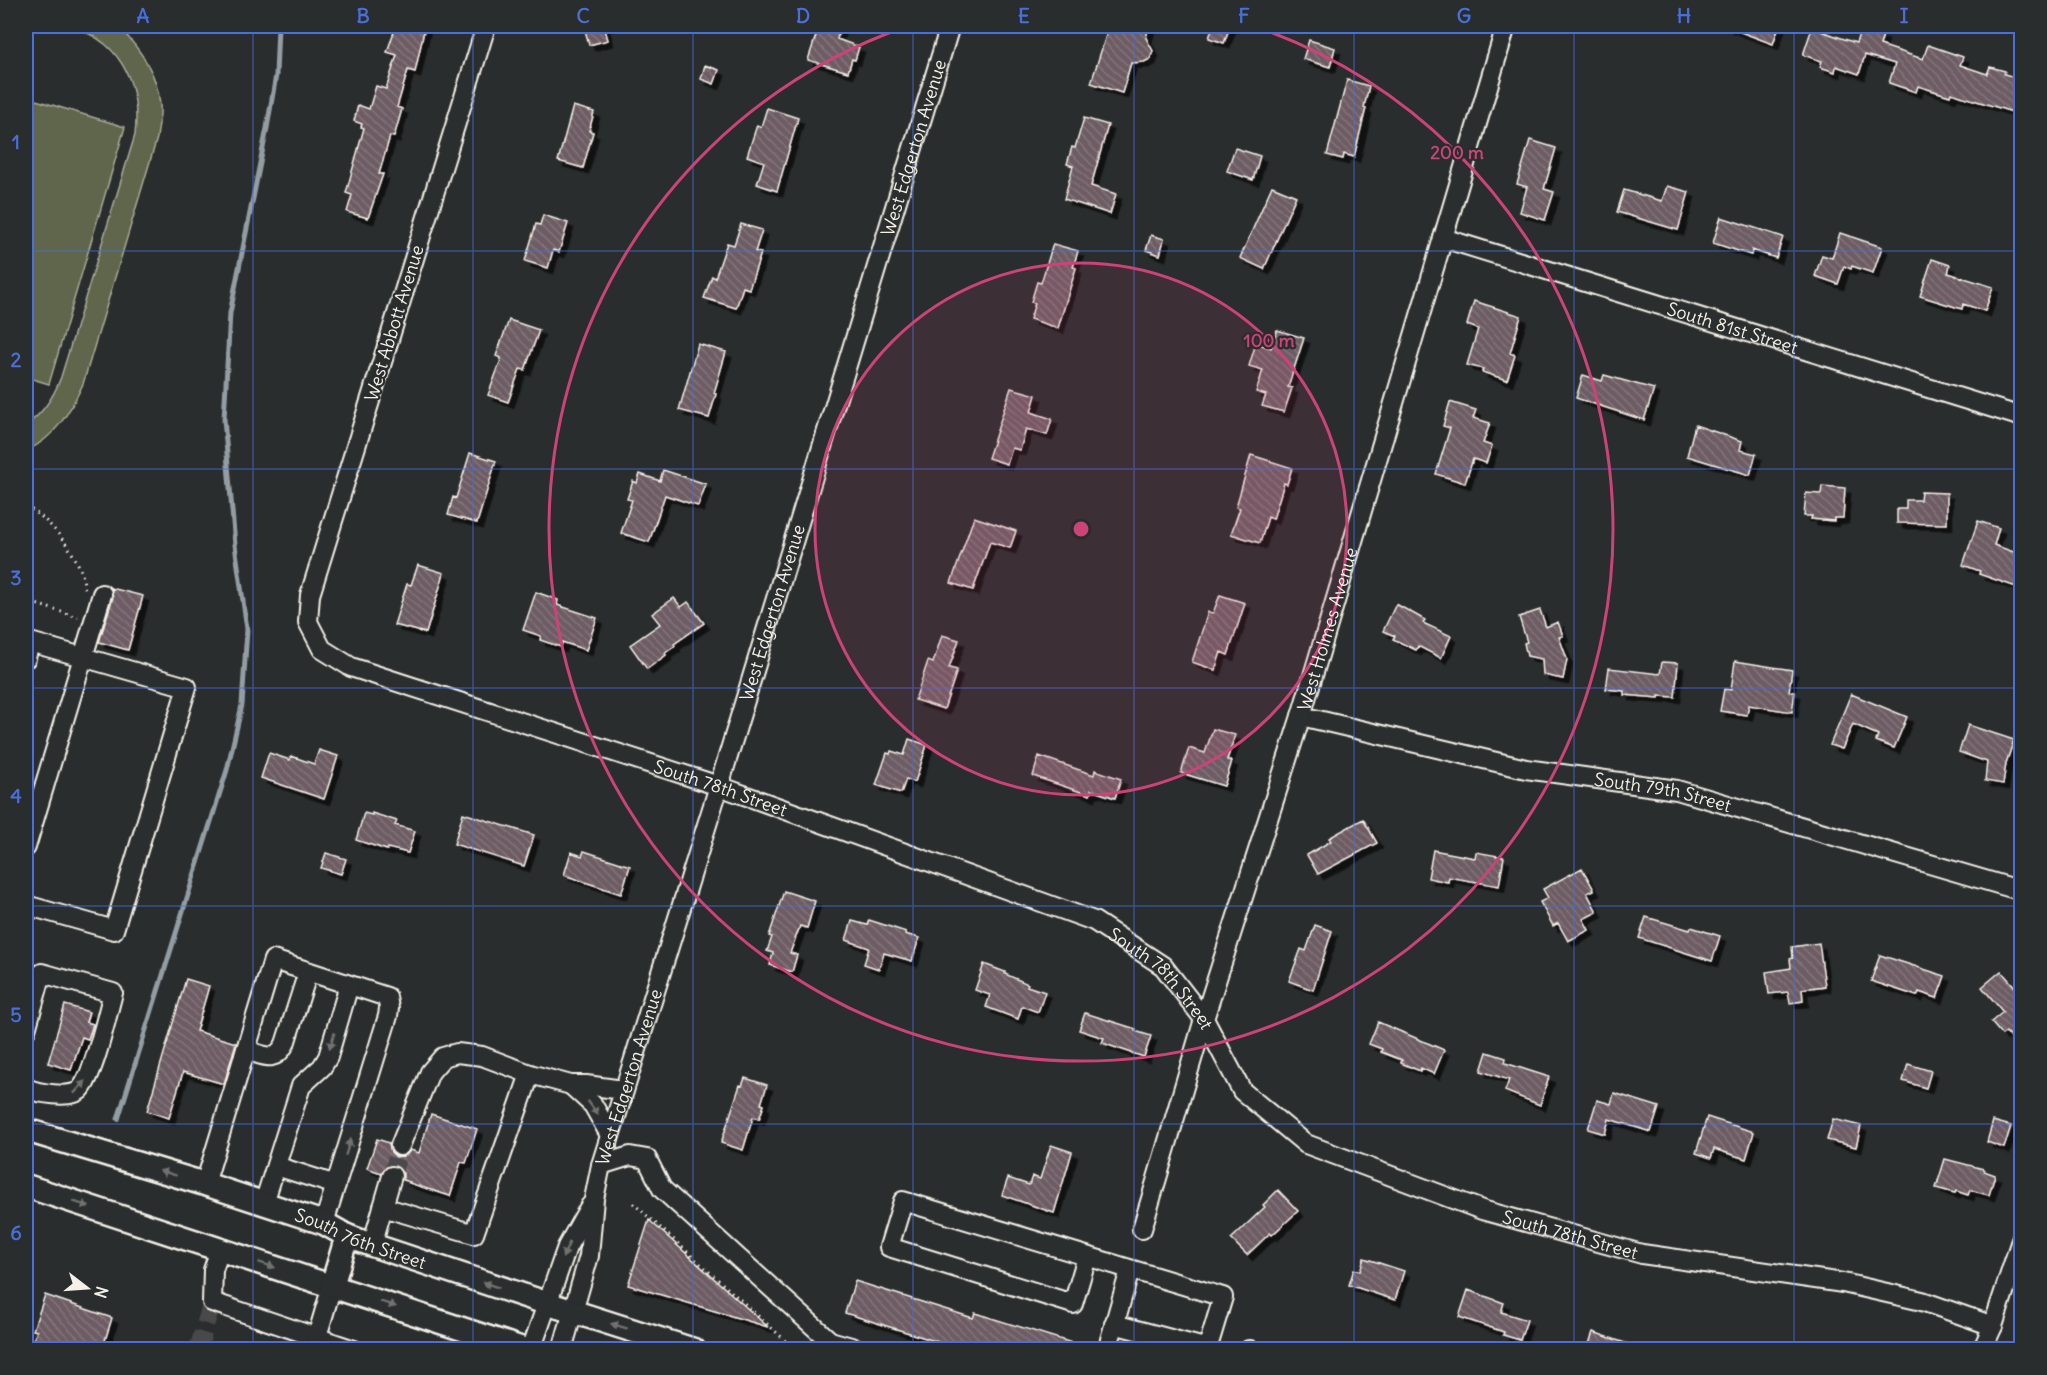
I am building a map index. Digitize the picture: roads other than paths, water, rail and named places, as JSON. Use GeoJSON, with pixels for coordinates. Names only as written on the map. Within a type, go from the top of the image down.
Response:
{"type":"FeatureCollection","features":[{"type":"Feature","properties":{"kind":"main road","name":"South 76th Street"},"geometry":{"type":"LineString","coordinates":[[26,1130],[264,1203],[324,1223],[347,1236],[372,1245],[694,1350]]}},
{"type":"Feature","properties":{"kind":"main road"},"geometry":{"type":"LineString","coordinates":[[26,1186],[526,1350]]}},
{"type":"Feature","properties":{"kind":"main road"},"geometry":{"type":"LineString","coordinates":[[332,1286],[347,1236]]}},
{"type":"Feature","properties":{"kind":"street","name":"West Abbott Avenue"},"geometry":{"type":"LineString","coordinates":[[308,622],[310,595],[486,26]]}},
{"type":"Feature","properties":{"kind":"street","name":"West Edgerton Avenue"},"geometry":{"type":"LineString","coordinates":[[562,1350],[589,1256],[594,1199],[600,1165],[720,786],[950,26]]}},
{"type":"Feature","properties":{"kind":"street","name":"West Holmes Avenue"},"geometry":{"type":"LineString","coordinates":[[1142,1229],[1204,1019],[1301,716],[1506,26]]}},
{"type":"Feature","properties":{"kind":"street","name":"South 81st Street"},"geometry":{"type":"LineString","coordinates":[[1443,238],[2022,417]]}},
{"type":"Feature","properties":{"kind":"street"},"geometry":{"type":"LineString","coordinates":[[27,835],[102,594]]}},
{"type":"Feature","properties":{"kind":"street","name":"South 78th Street"},"geometry":{"type":"LineString","coordinates":[[308,622],[322,649],[351,668],[720,786],[1094,921],[1163,966],[1204,1019],[1242,1090],[1306,1144],[1482,1210],[1642,1254],[1843,1283],[1922,1301],[1993,1326]]}},
{"type":"Feature","properties":{"kind":"street"},"geometry":{"type":"LineString","coordinates":[[26,658],[30,642],[187,687],[114,930],[26,905]]}},
{"type":"Feature","properties":{"kind":"street","name":"South 79th Street"},"geometry":{"type":"LineString","coordinates":[[1301,716],[1526,769],[1677,790],[2022,891]]}},
{"type":"Feature","properties":{"kind":"street"},"geometry":{"type":"LineString","coordinates":[[205,1184],[273,960],[387,997],[390,1008],[324,1223]]}},
{"type":"Feature","properties":{"kind":"street"},"geometry":{"type":"LineString","coordinates":[[26,1030],[34,971],[113,993],[89,1075],[80,1090],[73,1094],[59,1094],[26,1088]]}},
{"type":"Feature","properties":{"kind":"street"},"geometry":{"type":"LineString","coordinates":[[246,1050],[269,1057],[280,1054],[308,972]]}},
{"type":"Feature","properties":{"kind":"street"},"geometry":{"type":"LineString","coordinates":[[264,1203],[301,1086],[322,1067],[328,1057],[349,985]]}},
{"type":"Feature","properties":{"kind":"street"},"geometry":{"type":"LineString","coordinates":[[400,1146],[430,1072],[443,1058],[457,1053],[482,1056],[530,1074],[571,1085],[623,1090]]}},
{"type":"Feature","properties":{"kind":"street"},"geometry":{"type":"LineString","coordinates":[[383,1207],[474,1234],[530,1074]]}},
{"type":"Feature","properties":{"kind":"street"},"geometry":{"type":"LineString","coordinates":[[571,1085],[593,1105],[610,1135]]}},
{"type":"Feature","properties":{"kind":"street"},"geometry":{"type":"LineString","coordinates":[[600,1165],[630,1156],[647,1159],[662,1189],[830,1345],[862,1350]]}},
{"type":"Feature","properties":{"kind":"street"},"geometry":{"type":"LineString","coordinates":[[276,1166],[336,1185]]}},
{"type":"Feature","properties":{"kind":"street"},"geometry":{"type":"LineString","coordinates":[[372,1245],[392,1176]]}},
{"type":"Feature","properties":{"kind":"street","name":"West Edgerton Avenue"},"geometry":{"type":"LineString","coordinates":[[531,1350],[567,1247],[594,1199]]}},
{"type":"Feature","properties":{"kind":"street"},"geometry":{"type":"LineString","coordinates":[[1087,1257],[1072,1304],[889,1247],[903,1200],[1223,1297],[1207,1349],[1114,1324]]}},
{"type":"Feature","properties":{"kind":"street"},"geometry":{"type":"LineString","coordinates":[[1986,1348],[2022,1237]]}},
{"type":"Feature","properties":{"kind":"street"},"geometry":{"type":"LineString","coordinates":[[220,1250],[213,1270],[212,1302],[315,1343],[354,1350]]}},
{"type":"Feature","properties":{"kind":"street"},"geometry":{"type":"LineString","coordinates":[[1107,1350],[1130,1270]]}},
{"type":"Feature","properties":{"kind":"street"},"geometry":{"type":"LineString","coordinates":[[315,1343],[332,1286]]}},
{"type":"Feature","properties":{"kind":"waterway"},"geometry":{"type":"LineString","coordinates":[[118,1119],[227,770],[242,705],[247,629],[235,545],[224,419],[230,313],[276,75],[278,26]]}},
{"type":"Feature","properties":{"kind":"tunnel"},"geometry":{"type":"LineString","coordinates":[[392,1176],[400,1146]]}},
{"type":"Feature","properties":{"kind":"tunnel"},"geometry":{"type":"LineString","coordinates":[[198,1350],[212,1302]]}}]}
